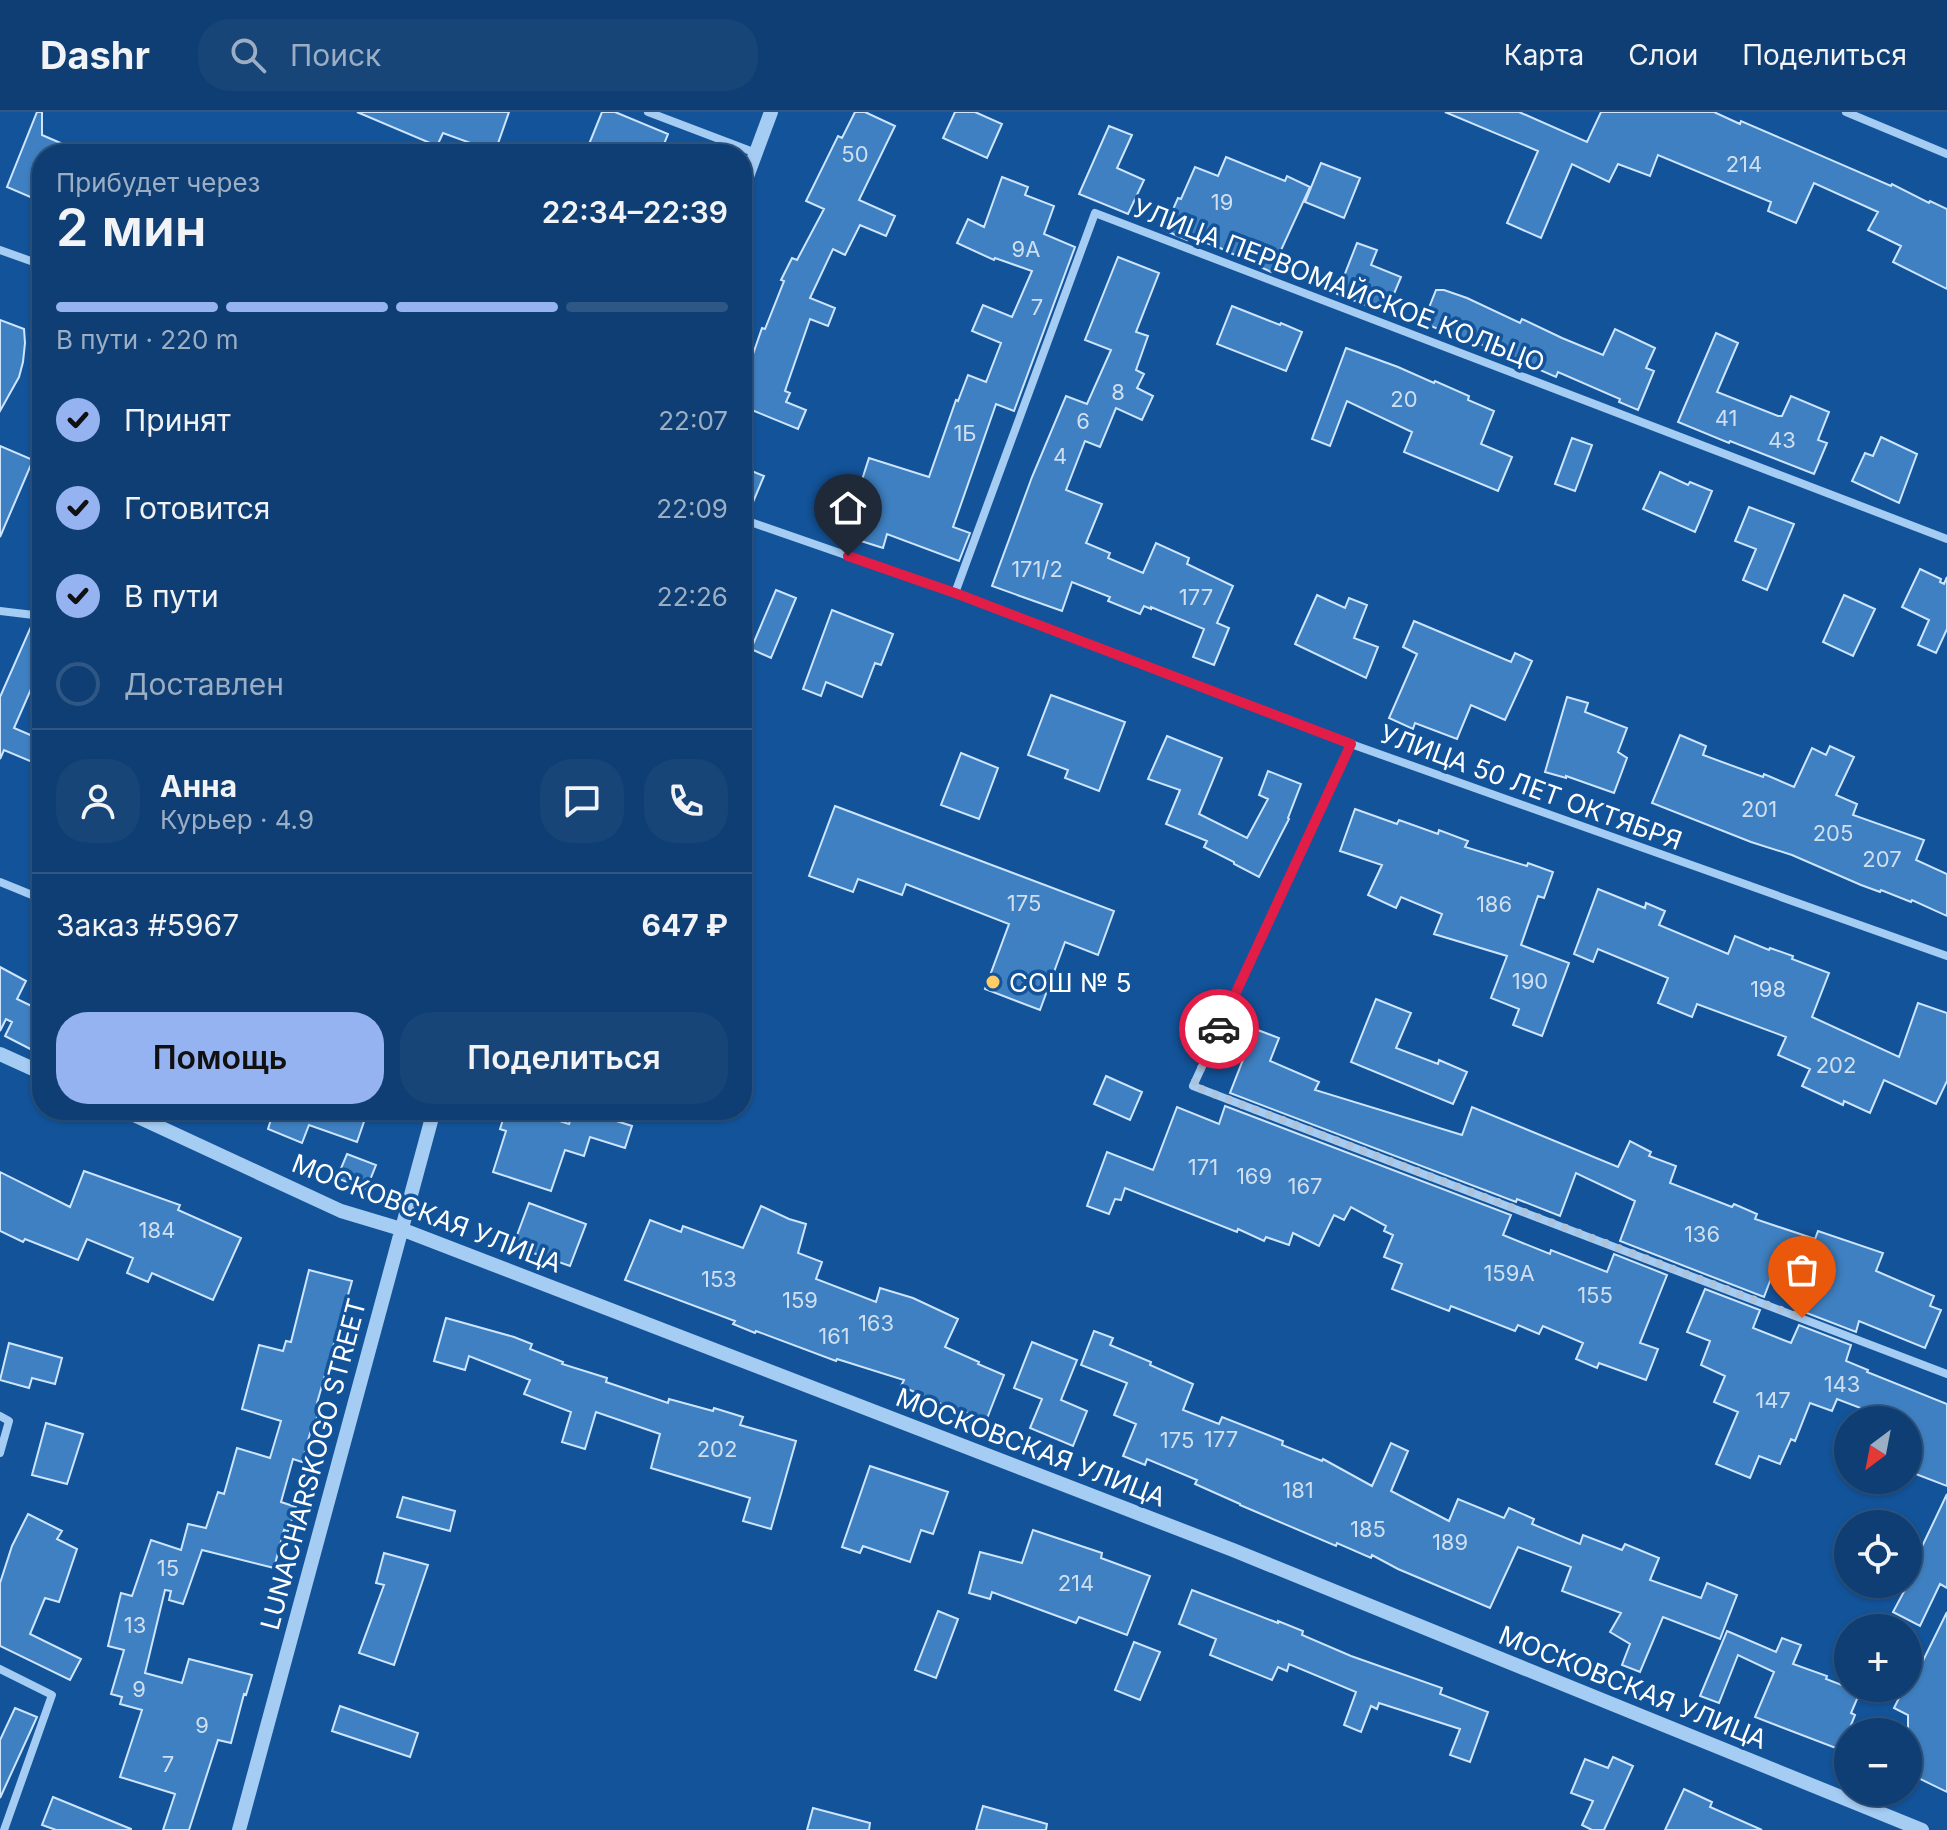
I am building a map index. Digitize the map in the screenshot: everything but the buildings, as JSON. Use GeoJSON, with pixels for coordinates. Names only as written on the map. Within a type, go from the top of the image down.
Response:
{"type":"FeatureCollection","features":[{"type":"Feature","properties":{"kind":"street"},"geometry":{"type":"LineString","coordinates":[[648,112],[732,144]]}},
{"type":"Feature","properties":{"kind":"street"},"geometry":{"type":"LineString","coordinates":[[752,164],[771,112]]}},
{"type":"Feature","properties":{"kind":"street"},"geometry":{"type":"LineString","coordinates":[[1846,112],[1947,154]]}},
{"type":"Feature","properties":{"kind":"street"},"geometry":{"type":"LineString","coordinates":[[752,151],[756,153]]}},
{"type":"Feature","properties":{"kind":"street","name":"УЛИЦА ПЕРВОМАЙСКОЕ КОЛЬЦО"},"geometry":{"type":"LineString","coordinates":[[955,593],[1095,213],[1947,539]]}},
{"type":"Feature","properties":{"kind":"street"},"geometry":{"type":"LineString","coordinates":[[0,250],[32,261]]}},
{"type":"Feature","properties":{"kind":"street","name":"УЛИЦА 50 ЛЕТ ОКТЯБРЯ"},"geometry":{"type":"LineString","coordinates":[[752,522],[955,593],[1351,744],[1947,956]]}},
{"type":"Feature","properties":{"kind":"street"},"geometry":{"type":"LineString","coordinates":[[0,611],[32,615]]}},
{"type":"Feature","properties":{"kind":"street"},"geometry":{"type":"LineString","coordinates":[[1351,744],[1193,1086],[1947,1374]]}},
{"type":"Feature","properties":{"kind":"street"},"geometry":{"type":"LineString","coordinates":[[0,882],[32,895]]}},
{"type":"Feature","properties":{"kind":"street"},"geometry":{"type":"LineString","coordinates":[[0,1054],[32,1068]]}},
{"type":"Feature","properties":{"kind":"street","name":"МОСКОВСКАЯ УЛИЦА"},"geometry":{"type":"LineString","coordinates":[[145,1120],[341,1211],[401,1229],[1233,1550],[1922,1830]]}},
{"type":"Feature","properties":{"kind":"street","name":"LUNACHARSKOGO STREET"},"geometry":{"type":"LineString","coordinates":[[239,1830],[431,1120]]}},
{"type":"Feature","properties":{"kind":"street"},"geometry":{"type":"LineString","coordinates":[[0,1416],[9,1421],[0,1453]]}},
{"type":"Feature","properties":{"kind":"street"},"geometry":{"type":"LineString","coordinates":[[0,1669],[52,1695],[4,1830]]}},
{"type":"Feature","properties":{"kind":"way so far"},"geometry":{"type":"LineString","coordinates":[[1219,1029],[1193,1086],[1802,1318]]}},
{"type":"Feature","properties":{"kind":"place","name":"СОШ № 5"},"geometry":{"type":"Point","coordinates":[993,982]}},
{"type":"Feature","properties":{"kind":"route"},"geometry":{"type":"LineString","coordinates":[[848,556],[955,593],[1351,744],[1219,1029]]}}]}
